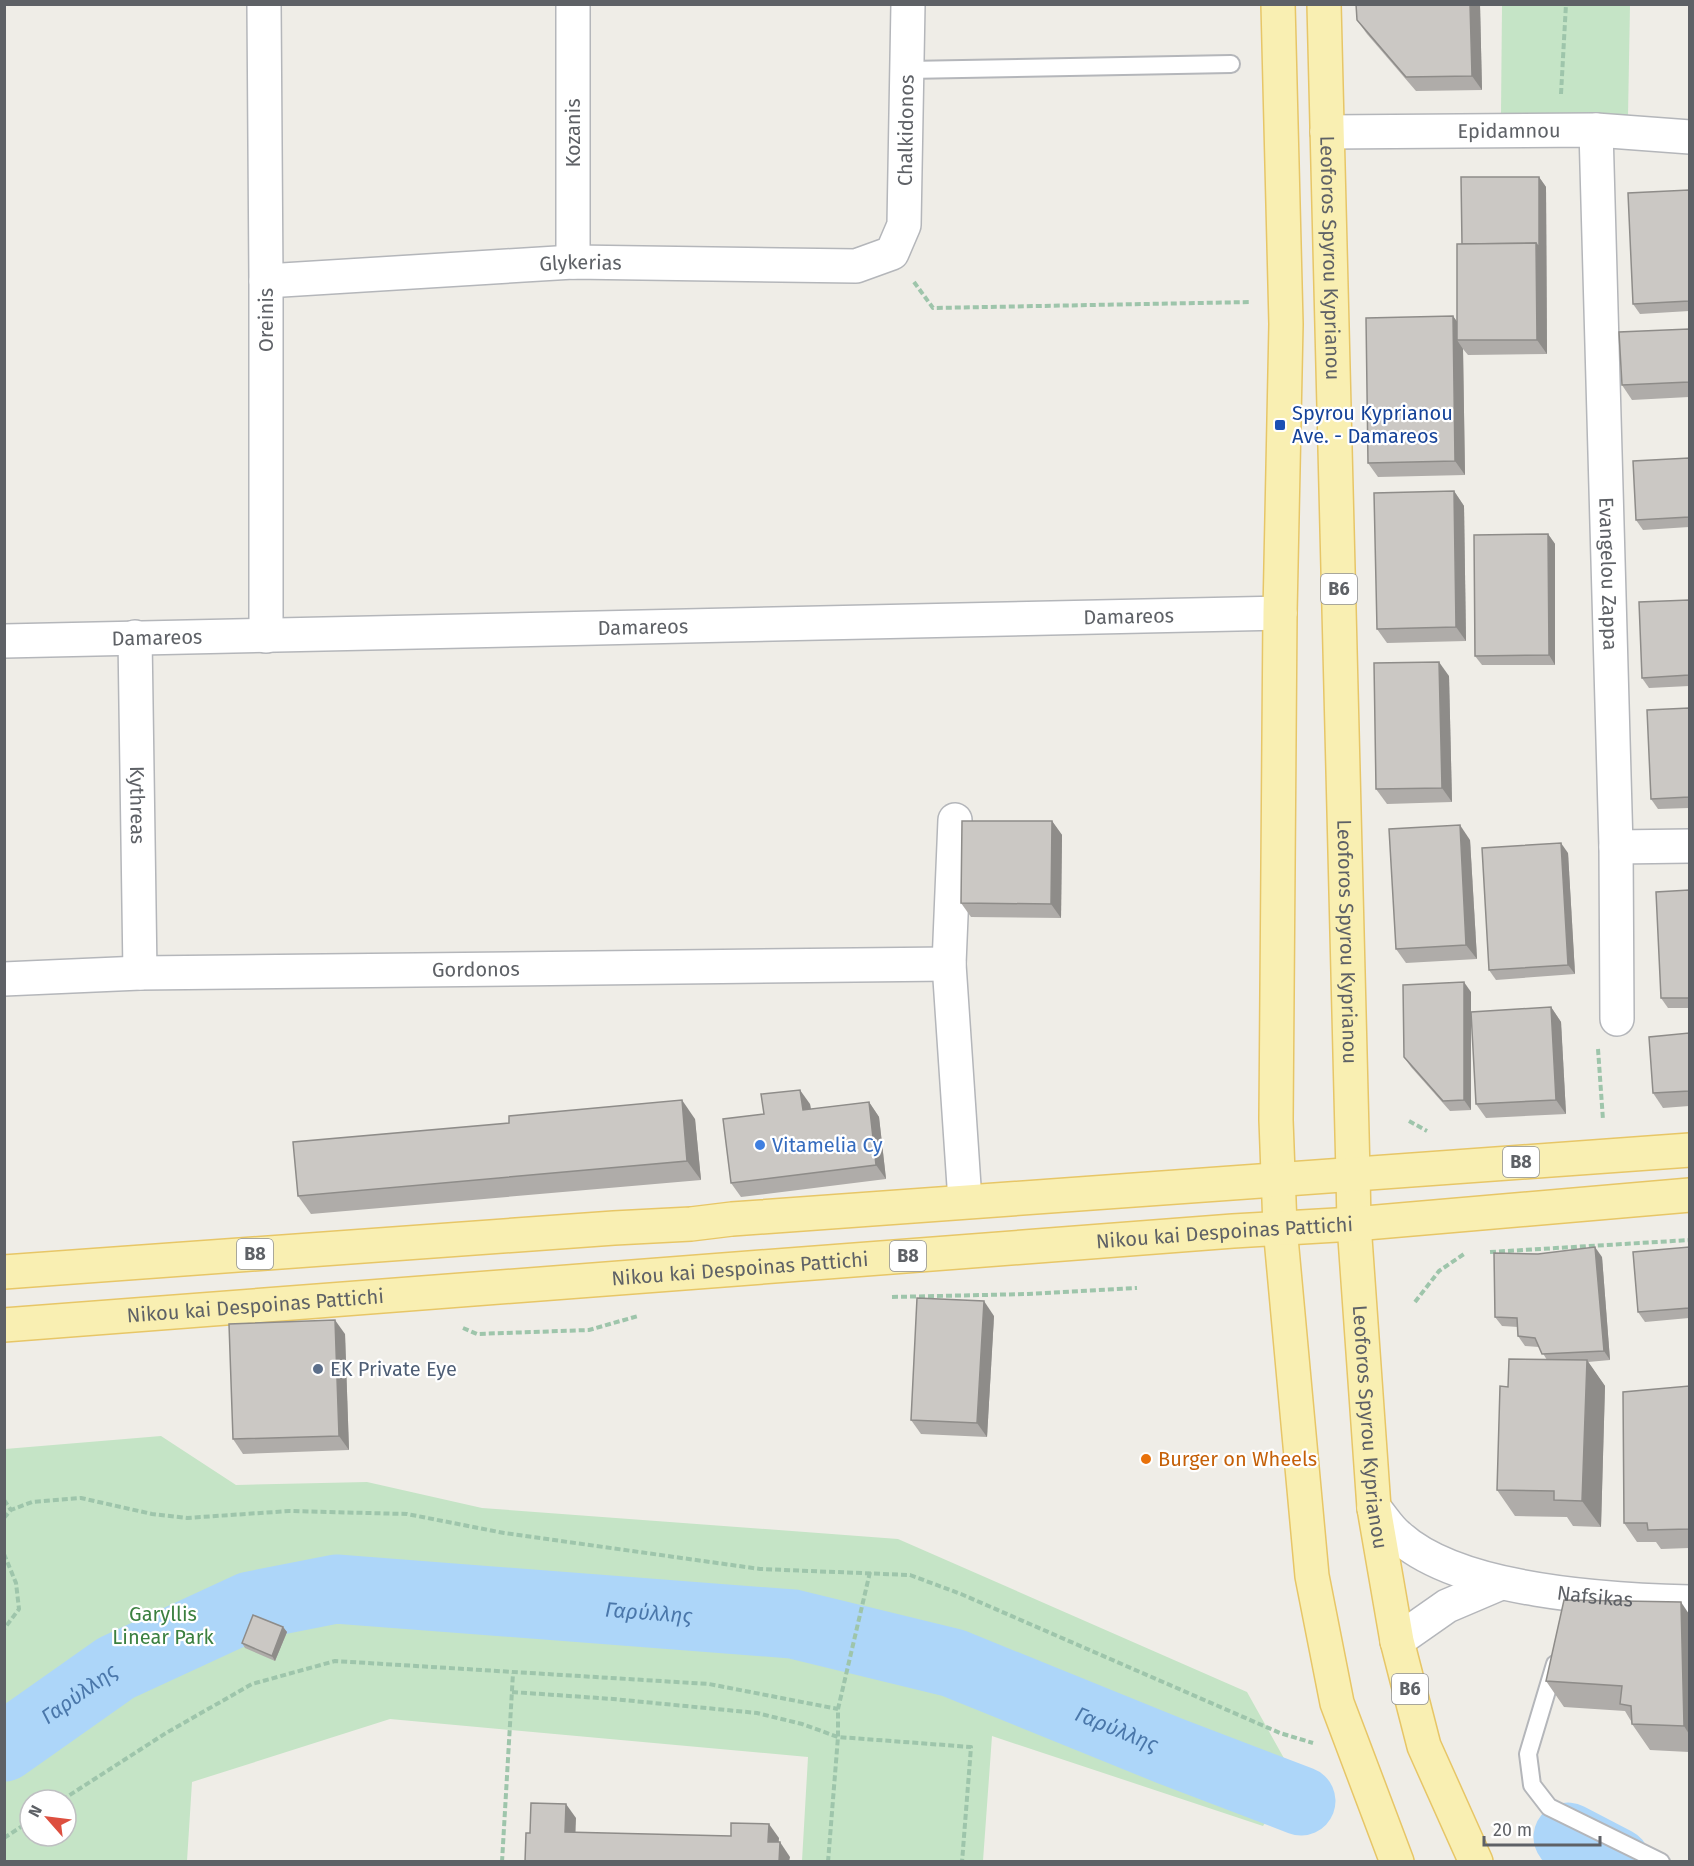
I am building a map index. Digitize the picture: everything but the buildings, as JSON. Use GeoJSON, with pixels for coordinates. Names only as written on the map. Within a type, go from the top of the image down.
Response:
{"type":"FeatureCollection","features":[{"type":"Feature","properties":{"kind":"main road"},"geometry":{"type":"LineString","coordinates":[[1278,4],[1286,324],[1280,613],[1276,1120],[1280,1227],[1312,1576],[1337,1703],[1397,1862]]}},
{"type":"Feature","properties":{"kind":"main road","name":"Leoforos Spyrou Kyprianou"},"geometry":{"type":"LineString","coordinates":[[1324,4],[1354,1224],[1374,1508],[1397,1641],[1424,1746],[1476,1862]]}},
{"type":"Feature","properties":{"kind":"main road","name":"B8"},"geometry":{"type":"LineString","coordinates":[[4,1272],[1689,1150]]}},
{"type":"Feature","properties":{"kind":"main road","name":"Nikou kai Despoinas Pattichi"},"geometry":{"type":"LineString","coordinates":[[4,1324],[1280,1227],[1354,1224],[1689,1196]]}},
{"type":"Feature","properties":{"kind":"street","name":"Oreinis"},"geometry":{"type":"LineString","coordinates":[[264,4],[267,281],[266,636]]}},
{"type":"Feature","properties":{"kind":"street","name":"Kozanis"},"geometry":{"type":"LineString","coordinates":[[573,4],[573,262]]}},
{"type":"Feature","properties":{"kind":"street","name":"Chalkidonos"},"geometry":{"type":"LineString","coordinates":[[892,253],[904,225],[908,4]]}},
{"type":"Feature","properties":{"kind":"street","name":"Epidamnou"},"geometry":{"type":"LineString","coordinates":[[1327,132],[1596,130],[1689,137]]}},
{"type":"Feature","properties":{"kind":"street","name":"Evangelou Zappa"},"geometry":{"type":"LineString","coordinates":[[1596,130],[1616,847],[1617,1019]]}},
{"type":"Feature","properties":{"kind":"street","name":"Glykerias"},"geometry":{"type":"LineString","coordinates":[[267,281],[573,262],[856,266],[892,253]]}},
{"type":"Feature","properties":{"kind":"street","name":"Damareos"},"geometry":{"type":"LineString","coordinates":[[4,641],[1280,613]]}},
{"type":"Feature","properties":{"kind":"street","name":"Kythreas"},"geometry":{"type":"LineString","coordinates":[[135,637],[140,973]]}},
{"type":"Feature","properties":{"kind":"street"},"geometry":{"type":"LineString","coordinates":[[955,820],[949,964],[965,1202]]}},
{"type":"Feature","properties":{"kind":"street"},"geometry":{"type":"LineString","coordinates":[[1616,847],[1689,846]]}},
{"type":"Feature","properties":{"kind":"street","name":"Gordonos"},"geometry":{"type":"LineString","coordinates":[[4,979],[140,973],[949,964]]}},
{"type":"Feature","properties":{"kind":"street","name":"Nafsikas"},"geometry":{"type":"LineString","coordinates":[[1374,1508],[1397,1536],[1418,1551],[1446,1565],[1573,1605],[1689,1602]]}},
{"type":"Feature","properties":{"kind":"street"},"geometry":{"type":"LineString","coordinates":[[1397,1641],[1447,1606],[1501,1583]]}},
{"type":"Feature","properties":{"kind":"lane"},"geometry":{"type":"LineString","coordinates":[[907,70],[1231,64]]}},
{"type":"Feature","properties":{"kind":"lane"},"geometry":{"type":"LineString","coordinates":[[1561,1647],[1528,1754],[1532,1785],[1549,1807],[1661,1862]]}},
{"type":"Feature","properties":{"kind":"path"},"geometry":{"type":"LineString","coordinates":[[1559,130],[1566,4]]}},
{"type":"Feature","properties":{"kind":"path"},"geometry":{"type":"LineString","coordinates":[[892,253],[933,308],[1258,302]]}},
{"type":"Feature","properties":{"kind":"path"},"geometry":{"type":"LineString","coordinates":[[1604,1131],[1597,1045],[1617,1019]]}},
{"type":"Feature","properties":{"kind":"path"},"geometry":{"type":"LineString","coordinates":[[1484,1252],[1689,1240]]}},
{"type":"Feature","properties":{"kind":"path"},"geometry":{"type":"LineString","coordinates":[[1415,1302],[1440,1271],[1462,1254],[1473,1253]]}},
{"type":"Feature","properties":{"kind":"path"},"geometry":{"type":"LineString","coordinates":[[884,1297],[1028,1294],[1137,1288]]}},
{"type":"Feature","properties":{"kind":"path"},"geometry":{"type":"LineString","coordinates":[[4,1518],[10,1510],[32,1502],[81,1498],[152,1514],[187,1518],[289,1511],[407,1514],[504,1533],[760,1569],[910,1575],[961,1594],[1280,1733],[1318,1745]]}},
{"type":"Feature","properties":{"kind":"path"},"geometry":{"type":"LineString","coordinates":[[4,1500],[10,1510]]}},
{"type":"Feature","properties":{"kind":"path"},"geometry":{"type":"LineString","coordinates":[[4,1554],[16,1583],[19,1609],[4,1629]]}},
{"type":"Feature","properties":{"kind":"path"},"geometry":{"type":"LineString","coordinates":[[828,1862],[838,1737],[838,1709],[870,1572]]}},
{"type":"Feature","properties":{"kind":"path"},"geometry":{"type":"LineString","coordinates":[[78,1790],[166,1733],[252,1684],[335,1661],[709,1684],[838,1709]]}},
{"type":"Feature","properties":{"kind":"path"},"geometry":{"type":"LineString","coordinates":[[501,1862],[513,1673]]}},
{"type":"Feature","properties":{"kind":"path"},"geometry":{"type":"LineString","coordinates":[[512,1692],[757,1713],[802,1724],[838,1737],[971,1747],[962,1862]]}},
{"type":"Feature","properties":{"kind":"path"},"geometry":{"type":"LineString","coordinates":[[4,1838],[18,1829]]}},
{"type":"Feature","properties":{"kind":"green space"},"geometry":{"type":"Polygon","coordinates":[[[1502,5],[1630,5],[1628,116],[1501,114],[1502,5]]]}},
{"type":"Feature","properties":{"kind":"green space","name":"Garyllis Linear Park"},"geometry":{"type":"Polygon","coordinates":[[[161,1436],[236,1485],[367,1482],[482,1508],[898,1539],[1247,1692],[1295,1778],[1263,1826],[992,1736],[983,1861],[802,1861],[808,1757],[390,1719],[192,1782],[187,1861],[5,1862],[5,1449],[161,1436]]]}},
{"type":"Feature","properties":{"kind":"waterway","name":"Γαρύλλης"},"geometry":{"type":"LineString","coordinates":[[4,1747],[116,1668],[250,1606],[336,1589],[793,1624],[953,1663],[1170,1751],[1301,1801]]}},
{"type":"Feature","properties":{"kind":"waterway","name":"Γαρύλλης"},"geometry":{"type":"LineString","coordinates":[[1568,1837],[1616,1862]]}},
{"type":"Feature","properties":{"kind":"place","name":"Spyrou Kyprianou Ave. - Damareos"},"geometry":{"type":"Point","coordinates":[1280,425]}},
{"type":"Feature","properties":{"kind":"place","name":"Vitamelia Cy"},"geometry":{"type":"Point","coordinates":[760,1145]}},
{"type":"Feature","properties":{"kind":"place","name":"EK Private Eye"},"geometry":{"type":"Point","coordinates":[318,1369]}},
{"type":"Feature","properties":{"kind":"place","name":"Burger on Wheels"},"geometry":{"type":"Point","coordinates":[1146,1459]}}]}
